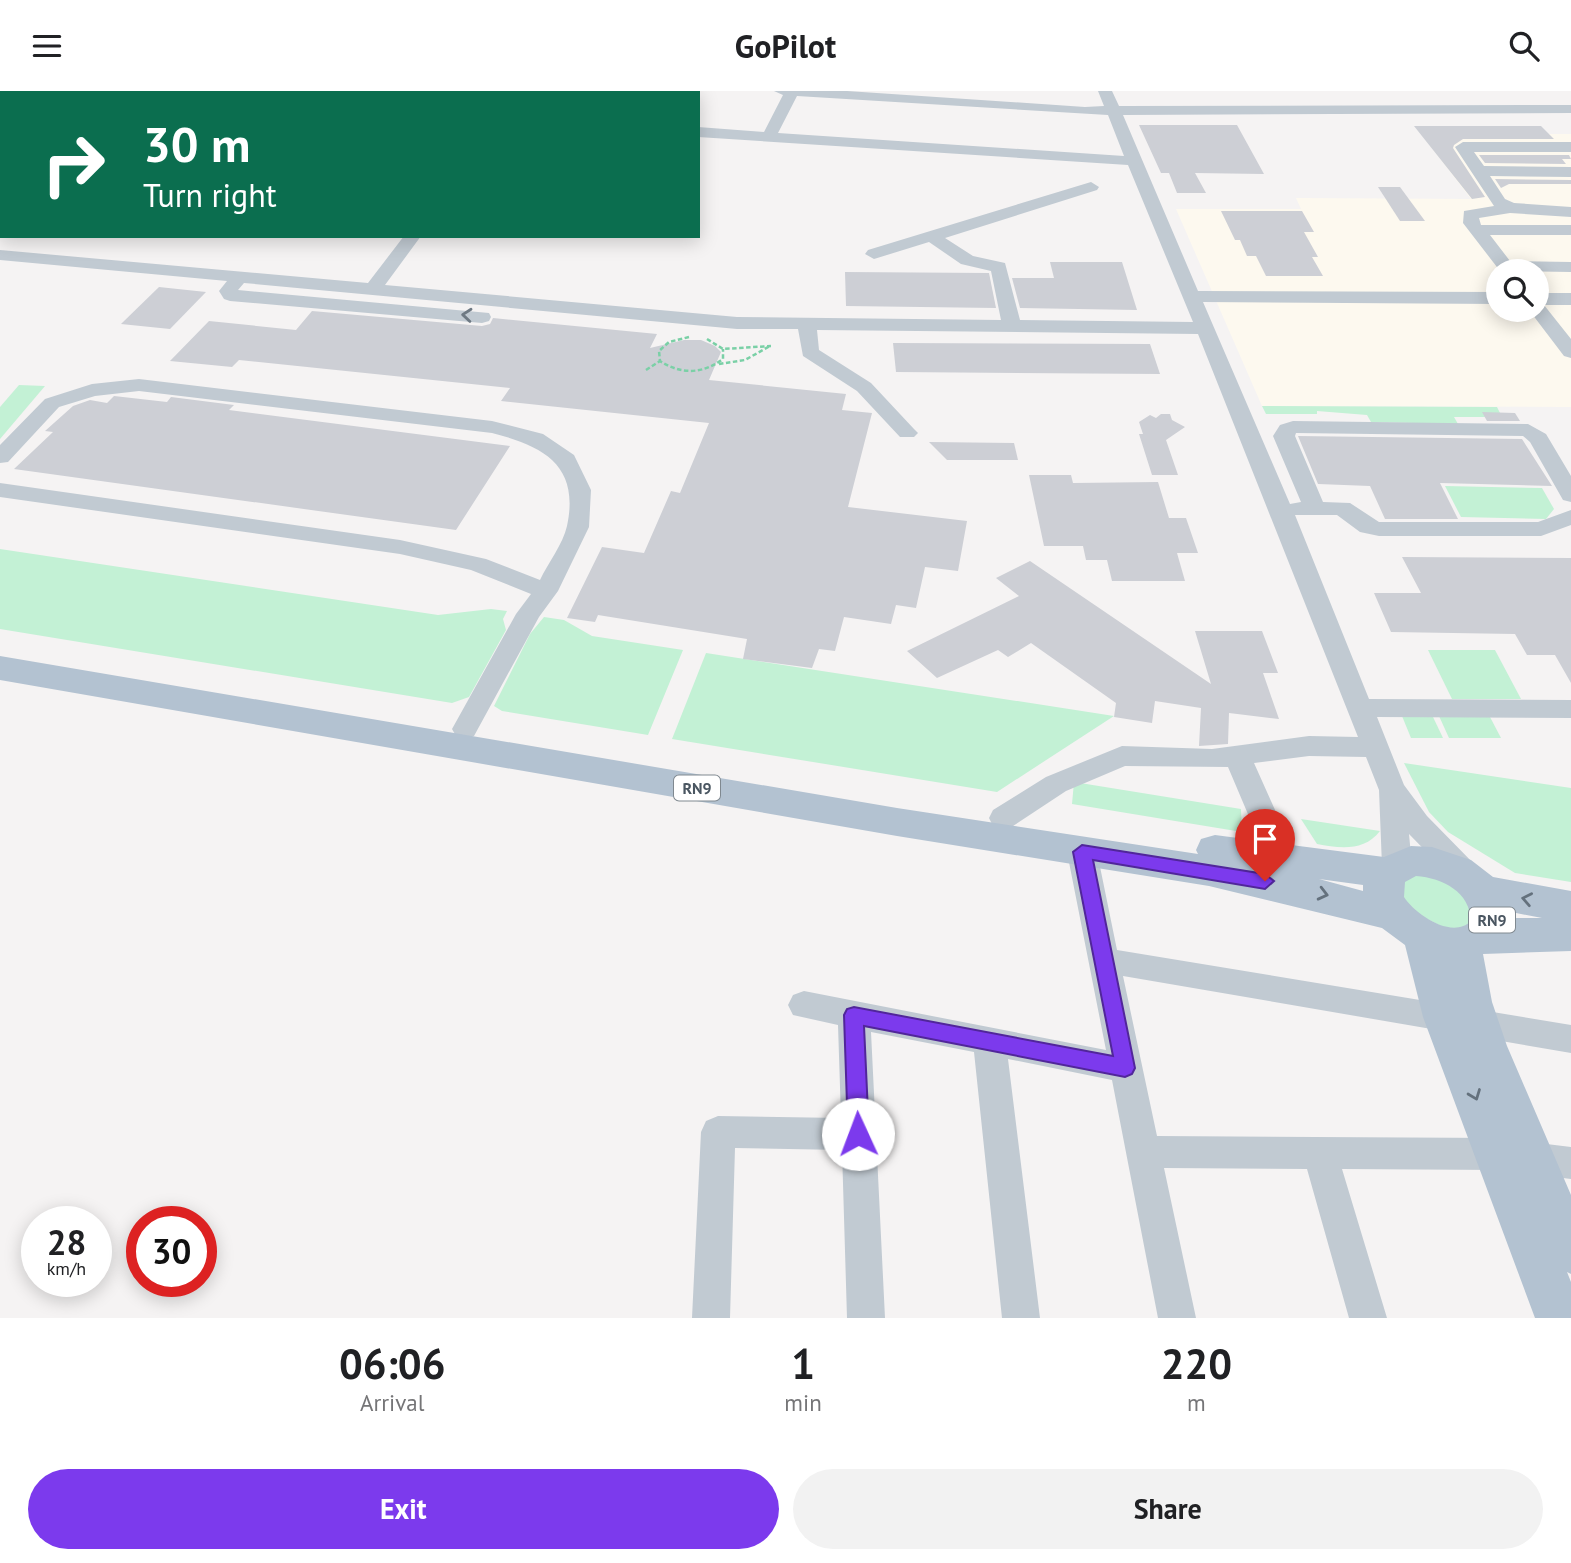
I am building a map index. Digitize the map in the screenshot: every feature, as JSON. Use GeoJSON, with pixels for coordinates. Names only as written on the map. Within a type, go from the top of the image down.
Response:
{"type":"FeatureCollection","features":[{"type":"Feature","properties":{"kind":"main road","name":"RN9"},"geometry":{"type":"LineString","coordinates":[[0,650],[1003,818],[1282,859],[1393,869],[1428,861],[1462,873],[1480,887],[1571,908]]}},
{"type":"Feature","properties":{"kind":"main road","name":"RN9"},"geometry":{"type":"LineString","coordinates":[[0,668],[1265,881],[1325,894],[1440,933],[1571,934]]}},
{"type":"Feature","properties":{"kind":"main road"},"geometry":{"type":"LineString","coordinates":[[1393,869],[1382,885],[1383,892],[1440,933],[1461,1019],[1533,1158],[1571,1250]]}},
{"type":"Feature","properties":{"kind":"main road","name":"RN9"},"geometry":{"type":"LineString","coordinates":[[1440,933],[1491,926],[1493,915],[1480,887]]}},
{"type":"Feature","properties":{"kind":"main road"},"geometry":{"type":"LineString","coordinates":[[1533,1158],[1560,1318]]}},
{"type":"Feature","properties":{"kind":"street"},"geometry":{"type":"LineString","coordinates":[[781,91],[1085,111],[1109,101],[1571,109]]}},
{"type":"Feature","properties":{"kind":"street"},"geometry":{"type":"LineString","coordinates":[[769,136],[792,92]]}},
{"type":"Feature","properties":{"kind":"street"},"geometry":{"type":"LineString","coordinates":[[1571,93],[1560,96],[1571,109]]}},
{"type":"Feature","properties":{"kind":"street"},"geometry":{"type":"LineString","coordinates":[[1515,96],[1544,109]]}},
{"type":"Feature","properties":{"kind":"street"},"geometry":{"type":"LineString","coordinates":[[1109,101],[1282,511],[1392,789],[1417,824],[1480,887]]}},
{"type":"Feature","properties":{"kind":"street"},"geometry":{"type":"LineString","coordinates":[[700,131],[1136,161]]}},
{"type":"Feature","properties":{"kind":"street"},"geometry":{"type":"LineString","coordinates":[[1510,208],[1499,202],[1463,147],[1571,147]]}},
{"type":"Feature","properties":{"kind":"street"},"geometry":{"type":"LineString","coordinates":[[1479,171],[1571,172]]}},
{"type":"Feature","properties":{"kind":"street"},"geometry":{"type":"LineString","coordinates":[[874,254],[1091,187]]}},
{"type":"Feature","properties":{"kind":"street"},"geometry":{"type":"LineString","coordinates":[[1499,259],[1477,230],[1470,215],[1510,208],[1571,212]]}},
{"type":"Feature","properties":{"kind":"street"},"geometry":{"type":"LineString","coordinates":[[1477,230],[1571,230]]}},
{"type":"Feature","properties":{"kind":"street"},"geometry":{"type":"LineString","coordinates":[[933,237],[967,260],[999,267],[1012,326]]}},
{"type":"Feature","properties":{"kind":"street"},"geometry":{"type":"LineString","coordinates":[[374,288],[412,238]]}},
{"type":"Feature","properties":{"kind":"street"},"geometry":{"type":"LineString","coordinates":[[1491,248],[1558,248]]}},
{"type":"Feature","properties":{"kind":"street"},"geometry":{"type":"LineString","coordinates":[[0,255],[374,288],[692,320],[775,336]]}},
{"type":"Feature","properties":{"kind":"street"},"geometry":{"type":"LineString","coordinates":[[1549,268],[1571,267]]}},
{"type":"Feature","properties":{"kind":"street"},"geometry":{"type":"LineString","coordinates":[[239,278],[228,291],[230,295],[760,340],[807,326],[1203,328]]}},
{"type":"Feature","properties":{"kind":"street"},"geometry":{"type":"LineString","coordinates":[[1192,296],[1486,298]]}},
{"type":"Feature","properties":{"kind":"street"},"geometry":{"type":"LineString","coordinates":[[1549,299],[1571,299]]}},
{"type":"Feature","properties":{"kind":"street"},"geometry":{"type":"LineString","coordinates":[[1549,316],[1571,322]]}},
{"type":"Feature","properties":{"kind":"street"},"geometry":{"type":"LineString","coordinates":[[1549,322],[1569,346]]}},
{"type":"Feature","properties":{"kind":"street"},"geometry":{"type":"LineString","coordinates":[[807,326],[810,352],[864,387],[907,433]]}},
{"type":"Feature","properties":{"kind":"street"},"geometry":{"type":"LineString","coordinates":[[0,457],[52,403],[92,390],[139,385],[492,427],[536,438],[566,460],[580,490],[578,527],[546,591],[528,614],[465,729]]}},
{"type":"Feature","properties":{"kind":"street"},"geometry":{"type":"LineString","coordinates":[[1315,507],[1284,436],[1287,429],[1293,427],[1528,429],[1539,438],[1571,495]]}},
{"type":"Feature","properties":{"kind":"street"},"geometry":{"type":"LineString","coordinates":[[0,490],[400,547],[478,564],[546,591]]}},
{"type":"Feature","properties":{"kind":"street"},"geometry":{"type":"LineString","coordinates":[[1282,511],[1315,507],[1342,508],[1368,527],[1378,529],[1541,529],[1571,517]]}},
{"type":"Feature","properties":{"kind":"street"},"geometry":{"type":"LineString","coordinates":[[1360,708],[1571,709]]}},
{"type":"Feature","properties":{"kind":"street"},"geometry":{"type":"LineString","coordinates":[[1003,818],[1056,784],[1122,756],[1156,755],[1212,759],[1309,747],[1376,747]]}},
{"type":"Feature","properties":{"kind":"street"},"geometry":{"type":"LineString","coordinates":[[1238,757],[1282,859]]}},
{"type":"Feature","properties":{"kind":"street"},"geometry":{"type":"LineString","coordinates":[[1392,789],[1393,869]]}},
{"type":"Feature","properties":{"kind":"street"},"geometry":{"type":"LineString","coordinates":[[1082,852],[1177,1318]]}},
{"type":"Feature","properties":{"kind":"street"},"geometry":{"type":"LineString","coordinates":[[1103,960],[1571,1039]]}},
{"type":"Feature","properties":{"kind":"street"},"geometry":{"type":"LineString","coordinates":[[804,1005],[1125,1068]]}},
{"type":"Feature","properties":{"kind":"street"},"geometry":{"type":"LineString","coordinates":[[854,1015],[866,1318]]}},
{"type":"Feature","properties":{"kind":"street"},"geometry":{"type":"LineString","coordinates":[[989,1041],[1021,1318]]}},
{"type":"Feature","properties":{"kind":"street"},"geometry":{"type":"LineString","coordinates":[[711,1318],[718,1132],[858,1134]]}},
{"type":"Feature","properties":{"kind":"street"},"geometry":{"type":"LineString","coordinates":[[1143,1152],[1533,1158]]}},
{"type":"Feature","properties":{"kind":"street"},"geometry":{"type":"LineString","coordinates":[[1320,1153],[1368,1318]]}},
{"type":"Feature","properties":{"kind":"path"},"geometry":{"type":"LineString","coordinates":[[705,338],[723,349],[775,336]]}},
{"type":"Feature","properties":{"kind":"path"},"geometry":{"type":"LineString","coordinates":[[696,337],[677,339],[663,346],[658,356],[660,361],[666,366],[687,371],[746,360],[775,336]]}},
{"type":"Feature","properties":{"kind":"path"},"geometry":{"type":"LineString","coordinates":[[718,364],[723,359],[723,349]]}},
{"type":"Feature","properties":{"kind":"path"},"geometry":{"type":"LineString","coordinates":[[646,370],[660,361]]}},
{"type":"Feature","properties":{"kind":"shaded area"},"geometry":{"type":"Polygon","coordinates":[[[1421,134],[1571,134],[1571,407],[1262,406],[1176,209],[1301,209],[1296,198],[1471,199],[1421,134]]]}},
{"type":"Feature","properties":{"kind":"green space"},"geometry":{"type":"Polygon","coordinates":[[[19,385],[45,386],[0,439],[0,407],[19,385]]]}},
{"type":"Feature","properties":{"kind":"green space"},"geometry":{"type":"Polygon","coordinates":[[[1262,406],[1497,407],[1500,413],[1485,417],[1454,417],[1458,424],[1371,422],[1367,415],[1317,411],[1317,414],[1266,414],[1262,406]]]}},
{"type":"Feature","properties":{"kind":"green space"},"geometry":{"type":"Polygon","coordinates":[[[1445,486],[1542,488],[1554,509],[1546,519],[1461,517],[1445,486]]]}},
{"type":"Feature","properties":{"kind":"green space"},"geometry":{"type":"Polygon","coordinates":[[[0,549],[438,615],[491,609],[507,611],[503,619],[506,630],[469,697],[452,703],[0,629],[0,549]]]}},
{"type":"Feature","properties":{"kind":"green space"},"geometry":{"type":"Polygon","coordinates":[[[544,617],[564,620],[592,636],[683,650],[648,735],[502,711],[494,706],[530,634],[544,617]]]}},
{"type":"Feature","properties":{"kind":"green space"},"geometry":{"type":"Polygon","coordinates":[[[1428,650],[1495,650],[1521,699],[1452,699],[1428,650]]]}},
{"type":"Feature","properties":{"kind":"green space"},"geometry":{"type":"Polygon","coordinates":[[[706,653],[1114,716],[997,792],[672,739],[706,653]]]}},
{"type":"Feature","properties":{"kind":"green space"},"geometry":{"type":"Polygon","coordinates":[[[1402,716],[1433,717],[1443,738],[1411,738],[1402,716]]]}},
{"type":"Feature","properties":{"kind":"green space"},"geometry":{"type":"Polygon","coordinates":[[[1439,716],[1490,717],[1501,738],[1449,738],[1439,716]]]}},
{"type":"Feature","properties":{"kind":"green space"},"geometry":{"type":"Polygon","coordinates":[[[1404,763],[1571,788],[1571,882],[1515,873],[1448,832],[1429,812],[1404,763]]]}},
{"type":"Feature","properties":{"kind":"green space"},"geometry":{"type":"Polygon","coordinates":[[[1074,782],[1241,809],[1242,832],[1072,804],[1074,782]]]}},
{"type":"Feature","properties":{"kind":"green space"},"geometry":{"type":"Polygon","coordinates":[[[1301,819],[1380,831],[1374,838],[1351,847],[1317,844],[1301,819]]]}},
{"type":"Feature","properties":{"kind":"green space"},"geometry":{"type":"Polygon","coordinates":[[[1433,873],[1474,901],[1471,924],[1451,931],[1405,908],[1402,883],[1411,876],[1433,873]]]}},
{"type":"Feature","properties":{"kind":"building"},"geometry":{"type":"Polygon","coordinates":[[[1139,125],[1237,125],[1264,174],[1195,173],[1206,193],[1177,193],[1169,173],[1161,173],[1139,125]]]}},
{"type":"Feature","properties":{"kind":"building"},"geometry":{"type":"Polygon","coordinates":[[[1414,126],[1541,126],[1554,139],[1463,139],[1454,145],[1453,148],[1485,197],[1472,199],[1414,126]]]}},
{"type":"Feature","properties":{"kind":"building"},"geometry":{"type":"Polygon","coordinates":[[[1479,155],[1569,155],[1571,159],[1562,159],[1566,164],[1485,163],[1479,155]]]}},
{"type":"Feature","properties":{"kind":"building"},"geometry":{"type":"Polygon","coordinates":[[[1495,179],[1571,180],[1571,184],[1509,184],[1501,188],[1495,179]]]}},
{"type":"Feature","properties":{"kind":"building"},"geometry":{"type":"Polygon","coordinates":[[[1378,187],[1400,187],[1425,221],[1400,221],[1378,187]]]}},
{"type":"Feature","properties":{"kind":"building"},"geometry":{"type":"Polygon","coordinates":[[[1221,211],[1302,211],[1314,232],[1304,232],[1318,257],[1312,257],[1323,276],[1266,276],[1256,256],[1247,256],[1240,240],[1235,240],[1221,211]]]}},
{"type":"Feature","properties":{"kind":"building"},"geometry":{"type":"Polygon","coordinates":[[[1050,262],[1122,262],[1137,310],[1020,308],[1012,278],[1054,278],[1050,262]]]}},
{"type":"Feature","properties":{"kind":"building"},"geometry":{"type":"Polygon","coordinates":[[[845,272],[989,273],[996,308],[846,306],[845,272]]]}},
{"type":"Feature","properties":{"kind":"building"},"geometry":{"type":"Polygon","coordinates":[[[159,287],[206,292],[170,329],[121,324],[159,287]]]}},
{"type":"Feature","properties":{"kind":"building"},"geometry":{"type":"Polygon","coordinates":[[[312,311],[482,326],[490,324],[493,318],[657,334],[650,348],[684,340],[701,340],[721,352],[709,380],[846,394],[842,410],[872,413],[848,507],[967,521],[958,571],[925,567],[916,608],[896,605],[891,624],[844,617],[835,651],[819,649],[812,668],[743,659],[747,639],[598,615],[595,622],[567,618],[602,547],[644,553],[671,491],[680,493],[709,423],[501,401],[510,388],[239,360],[232,367],[170,361],[209,321],[296,330],[312,311]]]}},
{"type":"Feature","properties":{"kind":"building"},"geometry":{"type":"Polygon","coordinates":[[[893,343],[1150,344],[1160,374],[896,372],[893,343]]]}},
{"type":"Feature","properties":{"kind":"building"},"geometry":{"type":"Polygon","coordinates":[[[114,396],[167,402],[171,397],[234,405],[229,410],[510,446],[456,530],[14,469],[53,432],[45,431],[73,406],[90,400],[107,403],[114,396]]]}},
{"type":"Feature","properties":{"kind":"building"},"geometry":{"type":"Polygon","coordinates":[[[1482,412],[1515,413],[1520,421],[1487,421],[1482,412]]]}},
{"type":"Feature","properties":{"kind":"building"},"geometry":{"type":"Polygon","coordinates":[[[1161,414],[1170,414],[1172,420],[1185,427],[1166,440],[1178,475],[1152,475],[1139,434],[1143,434],[1139,422],[1150,415],[1156,418],[1161,414]]]}},
{"type":"Feature","properties":{"kind":"building"},"geometry":{"type":"Polygon","coordinates":[[[1298,436],[1522,439],[1552,486],[1440,483],[1458,519],[1385,519],[1370,486],[1318,484],[1298,436]]]}},
{"type":"Feature","properties":{"kind":"building"},"geometry":{"type":"Polygon","coordinates":[[[929,442],[1014,443],[1018,460],[947,460],[929,442]]]}},
{"type":"Feature","properties":{"kind":"building"},"geometry":{"type":"Polygon","coordinates":[[[1029,475],[1071,475],[1073,483],[1158,482],[1169,518],[1186,518],[1198,553],[1177,553],[1185,581],[1112,581],[1107,560],[1086,560],[1083,546],[1044,546],[1029,475]]]}},
{"type":"Feature","properties":{"kind":"building"},"geometry":{"type":"Polygon","coordinates":[[[1402,557],[1571,558],[1571,683],[1555,655],[1527,655],[1515,634],[1391,632],[1374,593],[1421,593],[1402,557]]]}},
{"type":"Feature","properties":{"kind":"building"},"geometry":{"type":"Polygon","coordinates":[[[1030,561],[1211,684],[1195,631],[1262,631],[1278,673],[1263,673],[1279,719],[1229,713],[1228,744],[1199,746],[1201,708],[1155,701],[1152,723],[1114,717],[1116,703],[1031,643],[1008,657],[998,650],[937,678],[907,651],[1019,596],[996,578],[1030,561]]]}},
{"type":"Feature","properties":{"kind":"route"},"geometry":{"type":"LineString","coordinates":[[858,1134],[854,1015],[1125,1068],[1082,852],[1265,881]]}}]}
